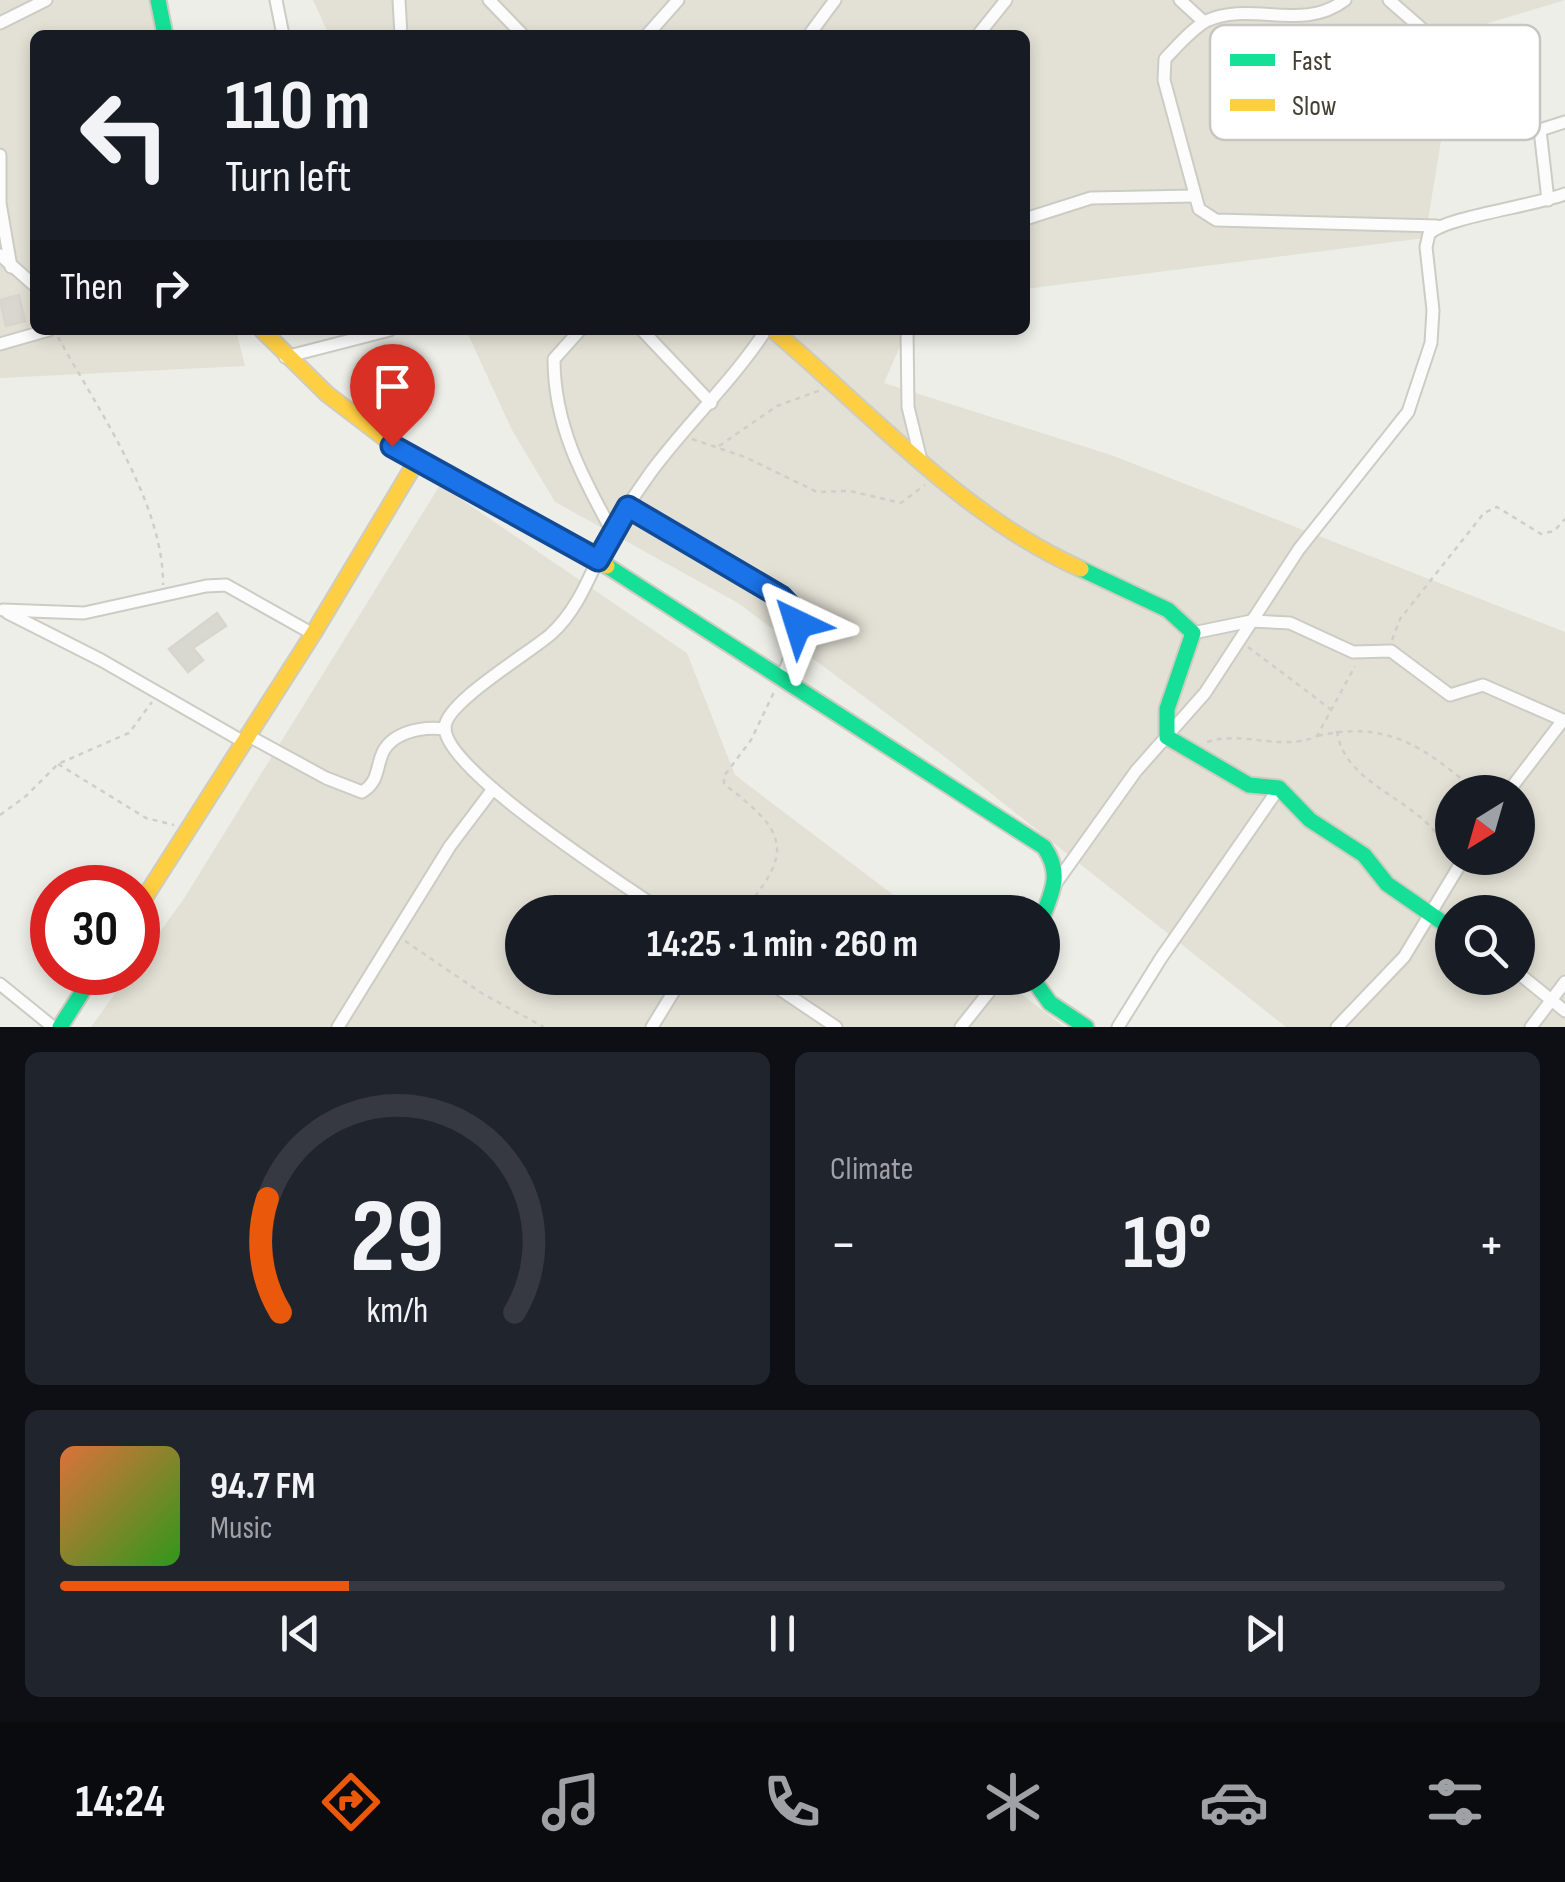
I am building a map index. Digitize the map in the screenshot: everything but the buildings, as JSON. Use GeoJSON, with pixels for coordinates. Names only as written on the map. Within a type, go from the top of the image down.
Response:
{"type":"FeatureCollection","features":[{"type":"Feature","properties":{"kind":"street"},"geometry":{"type":"LineString","coordinates":[[0,23],[46,0]]}},
{"type":"Feature","properties":{"kind":"street"},"geometry":{"type":"LineString","coordinates":[[158,0],[165,30]]}},
{"type":"Feature","properties":{"kind":"street"},"geometry":{"type":"LineString","coordinates":[[276,0],[282,30]]}},
{"type":"Feature","properties":{"kind":"street"},"geometry":{"type":"LineString","coordinates":[[398,0],[400,30]]}},
{"type":"Feature","properties":{"kind":"street"},"geometry":{"type":"LineString","coordinates":[[488,0],[518,30]]}},
{"type":"Feature","properties":{"kind":"street"},"geometry":{"type":"LineString","coordinates":[[651,30],[678,0]]}},
{"type":"Feature","properties":{"kind":"street"},"geometry":{"type":"LineString","coordinates":[[813,30],[835,0]]}},
{"type":"Feature","properties":{"kind":"street"},"geometry":{"type":"LineString","coordinates":[[982,30],[1006,0]]}},
{"type":"Feature","properties":{"kind":"street"},"geometry":{"type":"LineString","coordinates":[[1180,0],[1204,22]]}},
{"type":"Feature","properties":{"kind":"street"},"geometry":{"type":"LineString","coordinates":[[1345,0],[1323,14],[1301,17],[1238,12],[1204,22],[1165,59],[1162,70],[1200,209],[1216,220],[1436,226],[1565,194]]}},
{"type":"Feature","properties":{"kind":"street"},"geometry":{"type":"LineString","coordinates":[[1389,0],[1417,25]]}},
{"type":"Feature","properties":{"kind":"street"},"geometry":{"type":"LineString","coordinates":[[1548,200],[1540,130],[1565,122]]}},
{"type":"Feature","properties":{"kind":"street"},"geometry":{"type":"LineString","coordinates":[[0,155],[0,203],[10,267]]}},
{"type":"Feature","properties":{"kind":"street"},"geometry":{"type":"LineString","coordinates":[[1030,217],[1090,198],[1194,196]]}},
{"type":"Feature","properties":{"kind":"street"},"geometry":{"type":"LineString","coordinates":[[1051,895],[1136,771],[1205,693],[1298,550],[1408,412],[1431,344],[1434,310],[1426,247],[1436,226]]}},
{"type":"Feature","properties":{"kind":"street"},"geometry":{"type":"LineString","coordinates":[[0,254],[30,282]]}},
{"type":"Feature","properties":{"kind":"street"},"geometry":{"type":"LineString","coordinates":[[0,344],[33,335]]}},
{"type":"Feature","properties":{"kind":"street"},"geometry":{"type":"LineString","coordinates":[[266,335],[285,357],[368,429],[416,462],[598,560],[781,680],[1024,831],[1044,847],[1056,864],[1055,884]]}},
{"type":"Feature","properties":{"kind":"street"},"geometry":{"type":"LineString","coordinates":[[285,357],[371,335]]}},
{"type":"Feature","properties":{"kind":"street"},"geometry":{"type":"LineString","coordinates":[[574,335],[554,359],[560,421],[578,470],[612,531]]}},
{"type":"Feature","properties":{"kind":"street"},"geometry":{"type":"LineString","coordinates":[[647,335],[711,403]]}},
{"type":"Feature","properties":{"kind":"street"},"geometry":{"type":"LineString","coordinates":[[640,895],[493,789],[462,758],[445,729],[449,713],[523,657],[570,614],[628,507],[680,435],[765,335]]}},
{"type":"Feature","properties":{"kind":"street"},"geometry":{"type":"LineString","coordinates":[[775,335],[842,388],[937,476],[1037,546],[1162,608],[1188,625],[1193,633]]}},
{"type":"Feature","properties":{"kind":"street"},"geometry":{"type":"LineString","coordinates":[[907,335],[908,407],[921,460]]}},
{"type":"Feature","properties":{"kind":"street"},"geometry":{"type":"LineString","coordinates":[[160,875],[313,634],[416,462]]}},
{"type":"Feature","properties":{"kind":"street"},"geometry":{"type":"LineString","coordinates":[[628,507],[781,597],[795,612],[798,624],[781,680]]}},
{"type":"Feature","properties":{"kind":"street"},"geometry":{"type":"LineString","coordinates":[[2,609],[84,613],[226,585],[313,634]]}},
{"type":"Feature","properties":{"kind":"street"},"geometry":{"type":"LineString","coordinates":[[2,609],[159,695],[362,792],[376,779],[382,753],[393,741],[416,729],[445,729]]}},
{"type":"Feature","properties":{"kind":"street"},"geometry":{"type":"LineString","coordinates":[[1193,633],[1251,621],[1290,623],[1362,653],[1390,651],[1450,695],[1483,685],[1564,720],[1521,775]]}},
{"type":"Feature","properties":{"kind":"street"},"geometry":{"type":"LineString","coordinates":[[1216,628],[1239,640]]}},
{"type":"Feature","properties":{"kind":"street"},"geometry":{"type":"LineString","coordinates":[[1167,737],[1167,709],[1193,633]]}},
{"type":"Feature","properties":{"kind":"street"},"geometry":{"type":"LineString","coordinates":[[1167,737],[1249,785],[1279,788],[1310,820],[1364,855],[1387,884],[1435,917]]}},
{"type":"Feature","properties":{"kind":"street"},"geometry":{"type":"LineString","coordinates":[[1118,1027],[1279,788]]}},
{"type":"Feature","properties":{"kind":"street"},"geometry":{"type":"LineString","coordinates":[[338,1027],[450,846],[493,789]]}},
{"type":"Feature","properties":{"kind":"street"},"geometry":{"type":"LineString","coordinates":[[1337,1027],[1404,957],[1452,875]]}},
{"type":"Feature","properties":{"kind":"street"},"geometry":{"type":"LineString","coordinates":[[1531,1027],[1565,982]]}},
{"type":"Feature","properties":{"kind":"street"},"geometry":{"type":"LineString","coordinates":[[0,984],[56,1027],[79,995]]}},
{"type":"Feature","properties":{"kind":"street"},"geometry":{"type":"LineString","coordinates":[[1535,987],[1565,1011]]}},
{"type":"Feature","properties":{"kind":"street"},"geometry":{"type":"LineString","coordinates":[[652,1027],[672,995]]}},
{"type":"Feature","properties":{"kind":"street"},"geometry":{"type":"LineString","coordinates":[[788,995],[836,1027]]}},
{"type":"Feature","properties":{"kind":"street"},"geometry":{"type":"LineString","coordinates":[[961,1027],[986,995]]}},
{"type":"Feature","properties":{"kind":"street"},"geometry":{"type":"LineString","coordinates":[[1044,995],[1086,1027]]}},
{"type":"Feature","properties":{"kind":"path"},"geometry":{"type":"LineString","coordinates":[[55,335],[149,512],[163,564],[163,596]]}},
{"type":"Feature","properties":{"kind":"path"},"geometry":{"type":"LineString","coordinates":[[718,447],[797,396],[842,388]]}},
{"type":"Feature","properties":{"kind":"path"},"geometry":{"type":"LineString","coordinates":[[680,435],[718,447],[817,492],[850,491],[893,502],[906,500],[937,476]]}},
{"type":"Feature","properties":{"kind":"path"},"geometry":{"type":"LineString","coordinates":[[1390,651],[1400,619],[1484,513],[1497,507],[1541,534],[1554,530],[1565,520]]}},
{"type":"Feature","properties":{"kind":"path"},"geometry":{"type":"LineString","coordinates":[[1239,640],[1333,711]]}},
{"type":"Feature","properties":{"kind":"path"},"geometry":{"type":"LineString","coordinates":[[1316,736],[1362,653]]}},
{"type":"Feature","properties":{"kind":"path"},"geometry":{"type":"LineString","coordinates":[[755,895],[780,856],[778,844],[764,817],[724,784],[724,776],[751,740],[781,680]]}},
{"type":"Feature","properties":{"kind":"path"},"geometry":{"type":"LineString","coordinates":[[0,815],[58,764],[129,733],[159,695]]}},
{"type":"Feature","properties":{"kind":"path"},"geometry":{"type":"LineString","coordinates":[[1187,749],[1218,738],[1293,743],[1363,728],[1407,741],[1454,775]]}},
{"type":"Feature","properties":{"kind":"path"},"geometry":{"type":"LineString","coordinates":[[1336,731],[1339,746],[1354,769],[1410,806],[1435,832]]}},
{"type":"Feature","properties":{"kind":"path"},"geometry":{"type":"LineString","coordinates":[[58,764],[146,818],[176,825],[187,834]]}},
{"type":"Feature","properties":{"kind":"path"},"geometry":{"type":"LineString","coordinates":[[394,934],[483,994],[544,1027]]}},
{"type":"Feature","properties":{"kind":"shaded area"},"geometry":{"type":"Polygon","coordinates":[[[0,0],[155,0],[163,30],[30,30],[30,335],[237,335],[245,366],[0,378],[0,0]]]}},
{"type":"Feature","properties":{"kind":"shaded area"},"geometry":{"type":"Polygon","coordinates":[[[313,0],[1565,0],[1482,25],[1210,25],[1210,140],[1441,140],[1425,238],[1030,288],[1030,30],[327,30],[313,0]]]}},
{"type":"Feature","properties":{"kind":"shaded area"},"geometry":{"type":"Polygon","coordinates":[[[468,335],[905,335],[884,383],[1111,455],[1565,632],[1565,1027],[1286,1027],[945,757],[738,603],[555,502],[512,430],[468,335]]]}},
{"type":"Feature","properties":{"kind":"shaded area"},"geometry":{"type":"Polygon","coordinates":[[[440,485],[687,653],[735,775],[894,895],[505,895],[505,995],[1023,995],[1064,1027],[91,1027],[114,995],[160,995],[160,932],[440,485]]]}},
{"type":"Feature","properties":{"kind":"traffic: fast"},"geometry":{"type":"LineString","coordinates":[[158,0],[164,30]]}},
{"type":"Feature","properties":{"kind":"traffic: fast"},"geometry":{"type":"LineString","coordinates":[[607,566],[1044,847],[1053,865],[1050,895]]}},
{"type":"Feature","properties":{"kind":"traffic: fast"},"geometry":{"type":"LineString","coordinates":[[1081,569],[1168,610],[1193,633],[1167,709],[1167,737],[1249,785],[1279,788],[1310,820],[1364,855],[1387,884],[1435,917]]}},
{"type":"Feature","properties":{"kind":"traffic: fast"},"geometry":{"type":"LineString","coordinates":[[60,1027],[80,995]]}},
{"type":"Feature","properties":{"kind":"traffic: fast"},"geometry":{"type":"LineString","coordinates":[[1044,995],[1086,1027]]}},
{"type":"Feature","properties":{"kind":"traffic: slow"},"geometry":{"type":"LineString","coordinates":[[267,335],[327,394],[416,462],[607,566]]}},
{"type":"Feature","properties":{"kind":"traffic: slow"},"geometry":{"type":"LineString","coordinates":[[779,335],[957,492],[1038,547],[1081,569]]}},
{"type":"Feature","properties":{"kind":"traffic: slow"},"geometry":{"type":"LineString","coordinates":[[160,874],[313,634],[416,462]]}},
{"type":"Feature","properties":{"kind":"route"},"geometry":{"type":"LineString","coordinates":[[392,446],[598,560],[628,507],[781,597],[795,612],[798,624]]}}]}
